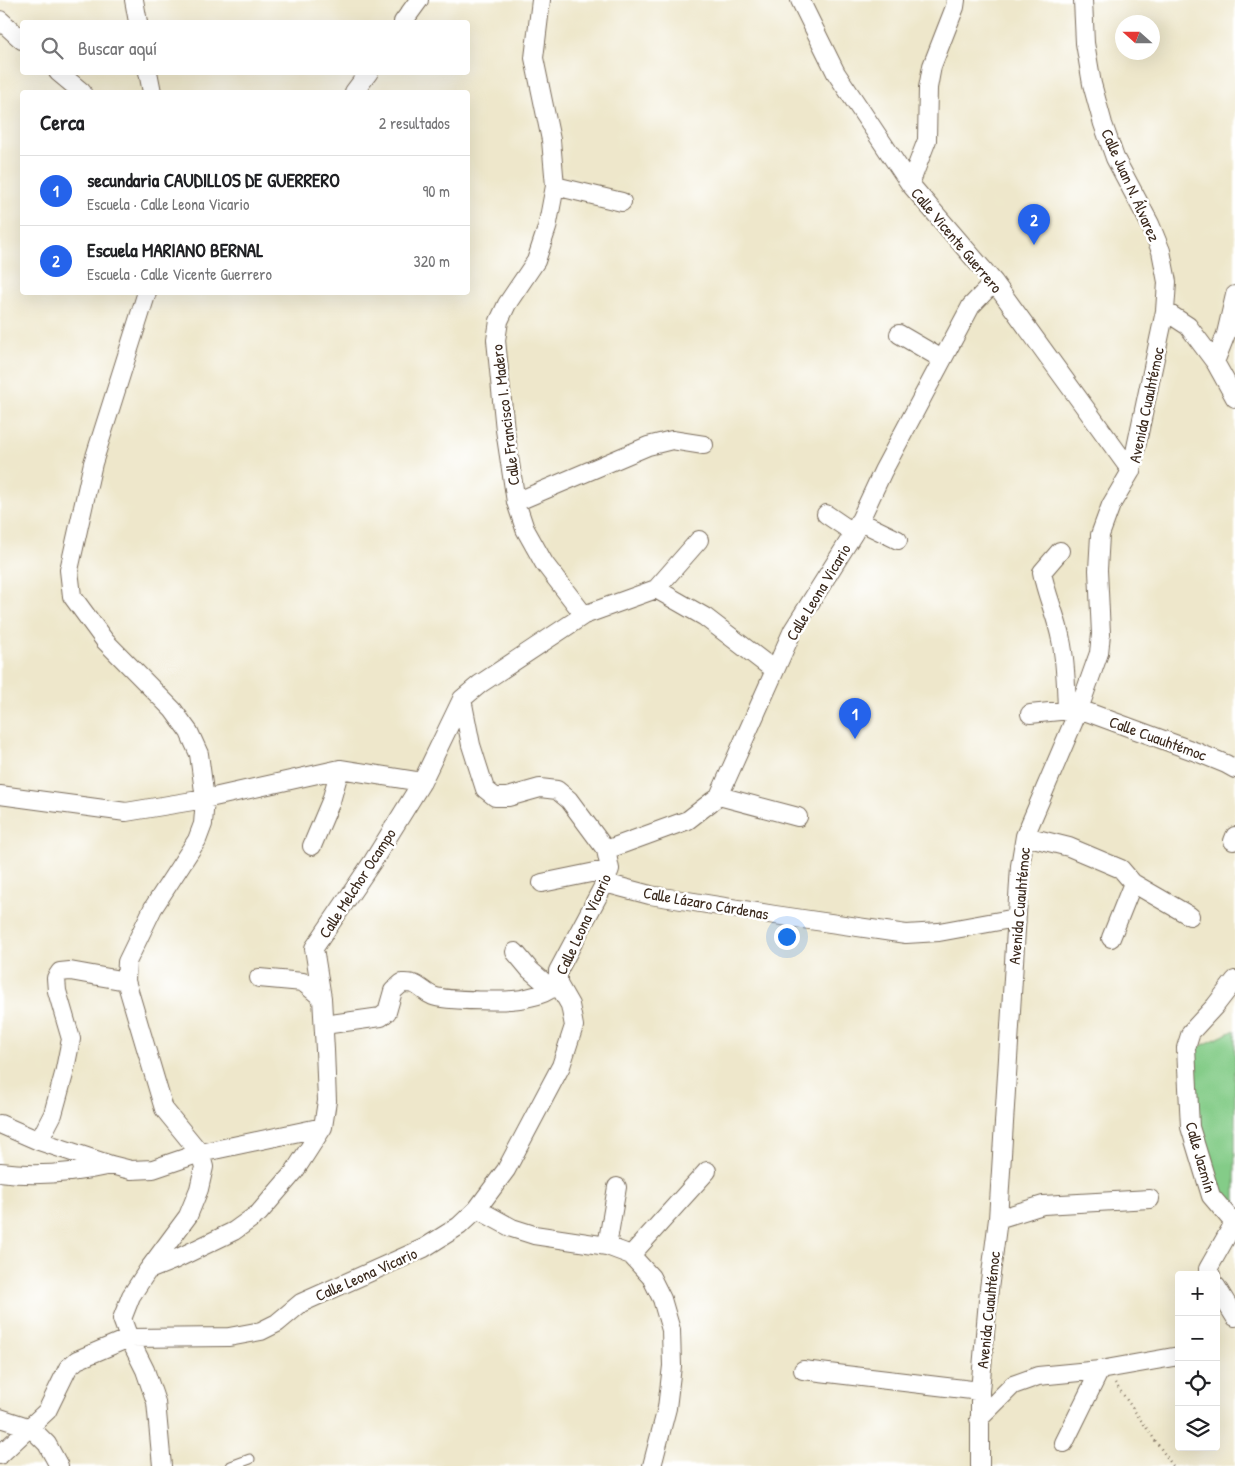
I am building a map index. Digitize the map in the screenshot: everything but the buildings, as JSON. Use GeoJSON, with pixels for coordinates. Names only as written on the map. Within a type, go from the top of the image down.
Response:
{"type":"FeatureCollection","features":[{"type":"Feature","properties":{"kind":"street"},"geometry":{"type":"LineString","coordinates":[[134,0],[138,20]]}},
{"type":"Feature","properties":{"kind":"street"},"geometry":{"type":"LineString","coordinates":[[405,20],[419,0]]}},
{"type":"Feature","properties":{"kind":"street","name":"Calle Francisco I. Madero"},"geometry":{"type":"LineString","coordinates":[[541,0],[534,58],[551,140],[555,186],[546,228],[536,261],[507,304],[499,322],[496,340],[505,430],[516,502],[525,529],[544,563],[584,615]]}},
{"type":"Feature","properties":{"kind":"street","name":"Calle Vicente Guerrero"},"geometry":{"type":"LineString","coordinates":[[800,0],[836,73],[910,184],[994,282],[1131,471]]}},
{"type":"Feature","properties":{"kind":"street"},"geometry":{"type":"LineString","coordinates":[[910,184],[927,140],[928,88],[932,66],[956,0]]}},
{"type":"Feature","properties":{"kind":"street","name":"Calle Juan N. Álvarez"},"geometry":{"type":"LineString","coordinates":[[1083,0],[1085,43],[1092,84],[1103,124],[1116,158],[1150,224],[1161,251]]}},
{"type":"Feature","properties":{"kind":"street"},"geometry":{"type":"LineString","coordinates":[[0,20],[20,38]]}},
{"type":"Feature","properties":{"kind":"street"},"geometry":{"type":"LineString","coordinates":[[62,75],[80,90]]}},
{"type":"Feature","properties":{"kind":"street"},"geometry":{"type":"LineString","coordinates":[[149,75],[152,90]]}},
{"type":"Feature","properties":{"kind":"street"},"geometry":{"type":"LineString","coordinates":[[356,90],[367,75]]}},
{"type":"Feature","properties":{"kind":"street"},"geometry":{"type":"LineString","coordinates":[[555,186],[622,202]]}},
{"type":"Feature","properties":{"kind":"street","name":"Avenida Cuauhtémoc"},"geometry":{"type":"LineString","coordinates":[[980,1466],[980,1391],[989,1289],[998,1219],[1008,1030],[1020,866],[1026,836],[1073,710],[1099,653],[1101,634],[1098,570],[1100,535],[1111,504],[1131,471],[1165,311],[1167,282],[1161,251]]}},
{"type":"Feature","properties":{"kind":"street","name":"Calle Leona Vicario"},"geometry":{"type":"LineString","coordinates":[[129,1338],[229,1337],[261,1331],[277,1323],[301,1303],[424,1248],[459,1226],[477,1208],[506,1170],[561,1066],[574,1026],[570,1005],[555,986],[558,971],[607,876],[606,850],[688,820],[720,796],[793,630],[856,527],[971,306],[994,282]]}},
{"type":"Feature","properties":{"kind":"street"},"geometry":{"type":"LineString","coordinates":[[146,295],[93,463],[69,570],[72,596],[105,641],[173,710],[189,732],[199,754],[205,799],[203,824],[198,840],[153,908],[127,962],[126,981],[164,1109],[200,1153],[204,1167],[199,1190],[188,1216],[131,1296],[122,1319],[145,1370],[156,1402],[162,1466]]}},
{"type":"Feature","properties":{"kind":"street"},"geometry":{"type":"LineString","coordinates":[[1215,362],[1226,334],[1235,295]]}},
{"type":"Feature","properties":{"kind":"street"},"geometry":{"type":"LineString","coordinates":[[1165,311],[1188,326],[1215,362],[1235,398]]}},
{"type":"Feature","properties":{"kind":"street"},"geometry":{"type":"LineString","coordinates":[[899,334],[942,359]]}},
{"type":"Feature","properties":{"kind":"street"},"geometry":{"type":"LineString","coordinates":[[516,502],[648,446],[672,440],[704,445]]}},
{"type":"Feature","properties":{"kind":"street"},"geometry":{"type":"LineString","coordinates":[[826,514],[856,527],[898,540]]}},
{"type":"Feature","properties":{"kind":"street"},"geometry":{"type":"LineString","coordinates":[[699,540],[656,589],[704,617],[774,670]]}},
{"type":"Feature","properties":{"kind":"street"},"geometry":{"type":"LineString","coordinates":[[1030,714],[1073,710],[1061,639],[1042,572],[1060,551]]}},
{"type":"Feature","properties":{"kind":"street","name":"Calle Melchor Ocampo"},"geometry":{"type":"LineString","coordinates":[[148,1270],[174,1260],[234,1231],[259,1213],[294,1172],[323,1127],[327,1101],[324,1025],[314,948],[373,862],[422,782],[462,699],[480,684],[584,615],[656,589]]}},
{"type":"Feature","properties":{"kind":"street"},"geometry":{"type":"LineString","coordinates":[[462,699],[471,745],[485,789],[495,797],[508,797],[540,788],[557,790],[570,800],[606,850]]}},
{"type":"Feature","properties":{"kind":"street","name":"Calle Cuauhtémoc"},"geometry":{"type":"LineString","coordinates":[[1073,710],[1199,753],[1235,769]]}},
{"type":"Feature","properties":{"kind":"street"},"geometry":{"type":"LineString","coordinates":[[312,846],[331,801],[340,769]]}},
{"type":"Feature","properties":{"kind":"street"},"geometry":{"type":"LineString","coordinates":[[0,794],[126,812],[205,799],[340,769],[422,782]]}},
{"type":"Feature","properties":{"kind":"street"},"geometry":{"type":"LineString","coordinates":[[720,796],[798,818]]}},
{"type":"Feature","properties":{"kind":"street"},"geometry":{"type":"LineString","coordinates":[[1026,836],[1069,847],[1121,869],[1132,884],[1190,916]]}},
{"type":"Feature","properties":{"kind":"street"},"geometry":{"type":"LineString","coordinates":[[542,884],[607,876]]}},
{"type":"Feature","properties":{"kind":"street","name":"Calle Lázaro Cárdenas"},"geometry":{"type":"LineString","coordinates":[[607,876],[650,895],[775,916],[906,934],[939,932],[1016,918]]}},
{"type":"Feature","properties":{"kind":"street"},"geometry":{"type":"LineString","coordinates":[[1111,938],[1132,884]]}},
{"type":"Feature","properties":{"kind":"street"},"geometry":{"type":"LineString","coordinates":[[515,952],[530,970],[555,986]]}},
{"type":"Feature","properties":{"kind":"street"},"geometry":{"type":"LineString","coordinates":[[38,1141],[53,1114],[71,1039],[57,991],[56,978],[60,972],[70,971],[126,981]]}},
{"type":"Feature","properties":{"kind":"street"},"geometry":{"type":"LineString","coordinates":[[259,978],[303,982],[322,998]]}},
{"type":"Feature","properties":{"kind":"street","name":"Calle Jazmín"},"geometry":{"type":"LineString","coordinates":[[1209,1271],[1208,1269],[1234,1223],[1211,1196],[1190,1127],[1186,1048],[1192,1032],[1235,980]]}},
{"type":"Feature","properties":{"kind":"street"},"geometry":{"type":"LineString","coordinates":[[324,1025],[381,1017],[387,1012],[394,991],[402,983],[412,982],[432,996],[480,1000],[525,999],[555,986]]}},
{"type":"Feature","properties":{"kind":"street"},"geometry":{"type":"LineString","coordinates":[[0,1124],[38,1141],[131,1170],[153,1170],[200,1153],[323,1127]]}},
{"type":"Feature","properties":{"kind":"street"},"geometry":{"type":"LineString","coordinates":[[0,1172],[19,1174],[80,1172],[111,1165]]}},
{"type":"Feature","properties":{"kind":"street"},"geometry":{"type":"LineString","coordinates":[[631,1255],[707,1171]]}},
{"type":"Feature","properties":{"kind":"street"},"geometry":{"type":"LineString","coordinates":[[607,1246],[617,1187]]}},
{"type":"Feature","properties":{"kind":"street"},"geometry":{"type":"LineString","coordinates":[[998,1219],[1043,1204],[1150,1199]]}},
{"type":"Feature","properties":{"kind":"street"},"geometry":{"type":"LineString","coordinates":[[477,1208],[512,1228],[534,1234],[607,1246],[631,1255],[651,1277],[662,1299],[671,1330],[672,1366],[667,1408],[652,1466]]}},
{"type":"Feature","properties":{"kind":"street"},"geometry":{"type":"LineString","coordinates":[[1220,1300],[1235,1317]]}},
{"type":"Feature","properties":{"kind":"street"},"geometry":{"type":"LineString","coordinates":[[0,1456],[47,1411],[68,1368],[76,1360],[129,1338]]}},
{"type":"Feature","properties":{"kind":"street"},"geometry":{"type":"LineString","coordinates":[[979,1419],[1013,1385],[1038,1376],[1103,1369],[1175,1357]]}},
{"type":"Feature","properties":{"kind":"street"},"geometry":{"type":"LineString","coordinates":[[1064,1443],[1103,1369]]}},
{"type":"Feature","properties":{"kind":"street"},"geometry":{"type":"LineString","coordinates":[[803,1370],[980,1391]]}},
{"type":"Feature","properties":{"kind":"street"},"geometry":{"type":"LineString","coordinates":[[0,1418],[31,1428],[47,1444],[59,1466]]}},
{"type":"Feature","properties":{"kind":"lane"},"geometry":{"type":"LineString","coordinates":[[231,1466],[250,1459]]}},
{"type":"Feature","properties":{"kind":"path"},"geometry":{"type":"LineString","coordinates":[[1103,1369],[1173,1466]]}},
{"type":"Feature","properties":{"kind":"green space"},"geometry":{"type":"Polygon","coordinates":[[[1235,1030],[1235,1214],[1209,1185],[1190,1051],[1235,1030]]]}},
{"type":"Feature","properties":{"kind":"place","name":"Escuela MARIANO BERNAL"},"geometry":{"type":"Point","coordinates":[1034,245]}},
{"type":"Feature","properties":{"kind":"place","name":"secundaria CAUDILLOS DE GUERRERO"},"geometry":{"type":"Point","coordinates":[855,739]}}]}
